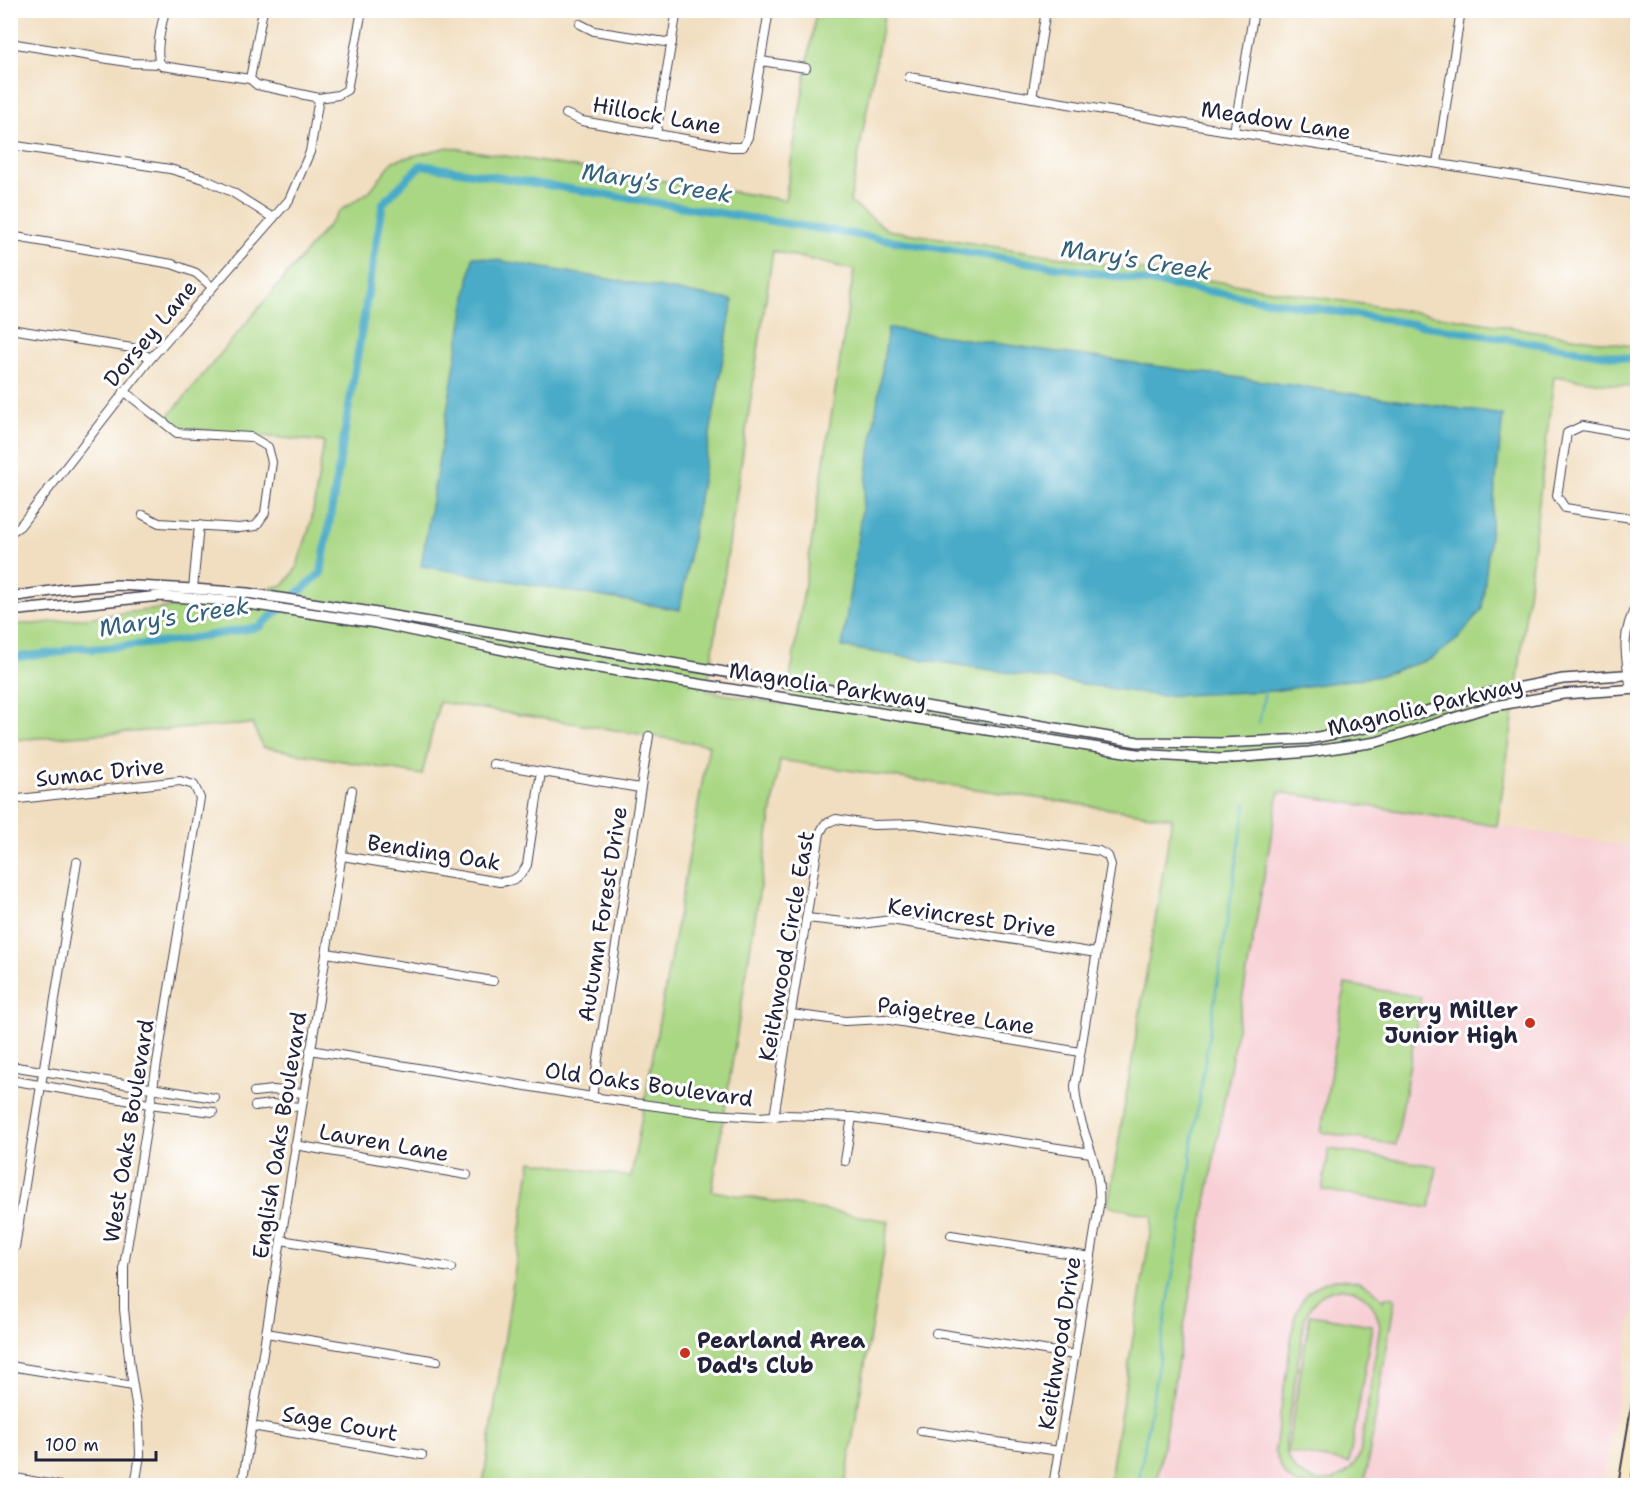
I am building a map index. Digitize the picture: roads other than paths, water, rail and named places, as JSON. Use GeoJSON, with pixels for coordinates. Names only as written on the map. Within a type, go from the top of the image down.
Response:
{"type":"FeatureCollection","features":[{"type":"Feature","properties":{"kind":"main road"},"geometry":{"type":"LineString","coordinates":[[1624,1485],[1638,1403]]}},
{"type":"Feature","properties":{"kind":"street"},"geometry":{"type":"LineString","coordinates":[[161,64],[157,54],[165,10]]}},
{"type":"Feature","properties":{"kind":"street"},"geometry":{"type":"LineString","coordinates":[[250,80],[263,10]]}},
{"type":"Feature","properties":{"kind":"street"},"geometry":{"type":"LineString","coordinates":[[10,43],[133,63],[161,64],[250,80],[256,84],[319,98],[338,95],[347,90],[362,10]]}},
{"type":"Feature","properties":{"kind":"street"},"geometry":{"type":"LineString","coordinates":[[656,134],[677,10]]}},
{"type":"Feature","properties":{"kind":"street"},"geometry":{"type":"LineString","coordinates":[[769,10],[761,61],[806,68]]}},
{"type":"Feature","properties":{"kind":"street"},"geometry":{"type":"LineString","coordinates":[[1032,98],[1046,10]]}},
{"type":"Feature","properties":{"kind":"street"},"geometry":{"type":"LineString","coordinates":[[1234,132],[1254,10]]}},
{"type":"Feature","properties":{"kind":"street"},"geometry":{"type":"LineString","coordinates":[[1437,163],[1461,10]]}},
{"type":"Feature","properties":{"kind":"street"},"geometry":{"type":"LineString","coordinates":[[580,24],[594,31],[672,43]]}},
{"type":"Feature","properties":{"kind":"street","name":"Hillock Lane"},"geometry":{"type":"LineString","coordinates":[[566,114],[582,121],[731,147],[743,147],[748,137],[761,61]]}},
{"type":"Feature","properties":{"kind":"street","name":"Meadow Lane"},"geometry":{"type":"LineString","coordinates":[[909,77],[1234,132],[1636,195]]}},
{"type":"Feature","properties":{"kind":"street","name":"Dorsey Lane"},"geometry":{"type":"LineString","coordinates":[[10,534],[20,526],[151,358],[289,200],[310,152],[319,98]]}},
{"type":"Feature","properties":{"kind":"street"},"geometry":{"type":"LineString","coordinates":[[10,145],[182,173],[204,179],[232,192],[273,218]]}},
{"type":"Feature","properties":{"kind":"street"},"geometry":{"type":"LineString","coordinates":[[1636,195],[1638,183]]}},
{"type":"Feature","properties":{"kind":"street"},"geometry":{"type":"LineString","coordinates":[[10,236],[172,264],[196,273],[212,287]]}},
{"type":"Feature","properties":{"kind":"street"},"geometry":{"type":"LineString","coordinates":[[10,330],[132,348],[151,358]]}},
{"type":"Feature","properties":{"kind":"street"},"geometry":{"type":"LineString","coordinates":[[124,391],[177,433],[251,437],[268,447],[272,462],[265,513],[256,526],[239,528],[159,523],[143,515]]}},
{"type":"Feature","properties":{"kind":"street"},"geometry":{"type":"LineString","coordinates":[[1638,436],[1582,426],[1566,433],[1557,496],[1565,508],[1638,519]]}},
{"type":"Feature","properties":{"kind":"street"},"geometry":{"type":"LineString","coordinates":[[193,589],[199,525]]}},
{"type":"Feature","properties":{"kind":"street","name":"Magnolia Parkway"},"geometry":{"type":"LineString","coordinates":[[10,597],[117,585],[247,593],[661,660],[1138,742],[1221,743],[1308,739],[1375,726],[1485,694],[1563,679],[1633,675]]}},
{"type":"Feature","properties":{"kind":"street","name":"Magnolia Parkway"},"geometry":{"type":"LineString","coordinates":[[10,611],[160,596],[247,604],[376,623],[555,661],[806,702],[1125,752],[1220,759],[1331,749],[1377,742],[1489,707],[1563,694],[1634,689]]}},
{"type":"Feature","properties":{"kind":"street"},"geometry":{"type":"LineString","coordinates":[[1634,689],[1633,675],[1624,641],[1627,624],[1638,602]]}},
{"type":"Feature","properties":{"kind":"street"},"geometry":{"type":"LineString","coordinates":[[658,678],[661,660]]}},
{"type":"Feature","properties":{"kind":"street"},"geometry":{"type":"LineString","coordinates":[[806,702],[809,685]]}},
{"type":"Feature","properties":{"kind":"street"},"geometry":{"type":"LineString","coordinates":[[1329,735],[1331,749]]}},
{"type":"Feature","properties":{"kind":"street","name":"Autumn Forest Drive"},"geometry":{"type":"LineString","coordinates":[[591,1097],[649,736]]}},
{"type":"Feature","properties":{"kind":"street"},"geometry":{"type":"LineString","coordinates":[[1153,755],[1154,742]]}},
{"type":"Feature","properties":{"kind":"street"},"geometry":{"type":"LineString","coordinates":[[493,764],[640,788]]}},
{"type":"Feature","properties":{"kind":"street","name":"Bending Oak"},"geometry":{"type":"LineString","coordinates":[[342,856],[500,882],[513,881],[521,875],[526,865],[541,772]]}},
{"type":"Feature","properties":{"kind":"street","name":"Sumac Drive"},"geometry":{"type":"LineString","coordinates":[[10,800],[180,781],[194,785]]}},
{"type":"Feature","properties":{"kind":"street","name":"West Oaks Boulevard"},"geometry":{"type":"LineString","coordinates":[[135,1485],[140,1440],[123,1289],[124,1266],[200,798],[194,785]]}},
{"type":"Feature","properties":{"kind":"street","name":"English Oaks Boulevard"},"geometry":{"type":"LineString","coordinates":[[242,1485],[300,1107],[352,790]]}},
{"type":"Feature","properties":{"kind":"street","name":"Keithwood Circle East"},"geometry":{"type":"LineString","coordinates":[[774,1116],[820,833],[825,824],[832,820],[873,825],[914,824],[1099,851],[1109,859]]}},
{"type":"Feature","properties":{"kind":"street","name":"Keithwood Drive"},"geometry":{"type":"LineString","coordinates":[[1053,1485],[1099,1206],[1100,1180],[1079,1118],[1076,1086],[1111,864],[1109,859]]}},
{"type":"Feature","properties":{"kind":"street"},"geometry":{"type":"LineString","coordinates":[[15,1247],[77,862]]}},
{"type":"Feature","properties":{"kind":"street","name":"Kevincrest Drive"},"geometry":{"type":"LineString","coordinates":[[807,918],[861,924],[891,920],[1096,953]]}},
{"type":"Feature","properties":{"kind":"street"},"geometry":{"type":"LineString","coordinates":[[327,953],[493,981]]}},
{"type":"Feature","properties":{"kind":"street","name":"Paigetree Lane"},"geometry":{"type":"LineString","coordinates":[[791,1014],[845,1021],[884,1018],[1080,1052]]}},
{"type":"Feature","properties":{"kind":"street","name":"Old Oaks Boulevard"},"geometry":{"type":"LineString","coordinates":[[310,1050],[591,1097],[734,1117],[784,1115],[852,1117],[1091,1153]]}},
{"type":"Feature","properties":{"kind":"street"},"geometry":{"type":"LineString","coordinates":[[10,1066],[215,1098]]}},
{"type":"Feature","properties":{"kind":"street"},"geometry":{"type":"LineString","coordinates":[[10,1080],[149,1104],[213,1112]]}},
{"type":"Feature","properties":{"kind":"street"},"geometry":{"type":"LineString","coordinates":[[254,1092],[273,1090],[303,1093]]}},
{"type":"Feature","properties":{"kind":"street"},"geometry":{"type":"LineString","coordinates":[[255,1106],[272,1104],[300,1107]]}},
{"type":"Feature","properties":{"kind":"street"},"geometry":{"type":"LineString","coordinates":[[844,1161],[852,1117]]}},
{"type":"Feature","properties":{"kind":"street","name":"Lauren Lane"},"geometry":{"type":"LineString","coordinates":[[295,1145],[467,1175]]}},
{"type":"Feature","properties":{"kind":"street"},"geometry":{"type":"LineString","coordinates":[[951,1235],[1091,1257]]}},
{"type":"Feature","properties":{"kind":"street"},"geometry":{"type":"LineString","coordinates":[[281,1240],[451,1268]]}},
{"type":"Feature","properties":{"kind":"street"},"geometry":{"type":"LineString","coordinates":[[266,1333],[437,1361]]}},
{"type":"Feature","properties":{"kind":"street"},"geometry":{"type":"LineString","coordinates":[[936,1333],[1075,1355]]}},
{"type":"Feature","properties":{"kind":"street"},"geometry":{"type":"LineString","coordinates":[[10,1366],[133,1386]]}},
{"type":"Feature","properties":{"kind":"street","name":"Sage Court"},"geometry":{"type":"LineString","coordinates":[[252,1426],[422,1455]]}},
{"type":"Feature","properties":{"kind":"street"},"geometry":{"type":"LineString","coordinates":[[921,1431],[1059,1451]]}},
{"type":"Feature","properties":{"kind":"street"},"geometry":{"type":"LineString","coordinates":[[10,1478],[60,1485]]}},
{"type":"Feature","properties":{"kind":"water"},"geometry":{"type":"Polygon","coordinates":[[[473,256],[733,300],[680,610],[421,566],[473,256]]]}},
{"type":"Feature","properties":{"kind":"water"},"geometry":{"type":"Polygon","coordinates":[[[888,328],[1503,415],[1482,609],[1458,639],[1431,659],[1379,676],[1272,691],[1160,696],[842,647],[888,328]]]}},
{"type":"Feature","properties":{"kind":"waterway","name":"Mary's Creek"},"geometry":{"type":"LineString","coordinates":[[10,658],[77,648],[93,649],[177,641],[259,627],[321,573],[383,203],[421,165],[1638,360]]}},
{"type":"Feature","properties":{"kind":"waterway"},"geometry":{"type":"LineString","coordinates":[[1259,723],[1265,691]]}},
{"type":"Feature","properties":{"kind":"waterway"},"geometry":{"type":"LineString","coordinates":[[1138,1486],[1192,1158],[1190,1156],[1246,802]]}},
{"type":"Feature","properties":{"kind":"place","name":"Berry Miller Junior High"},"geometry":{"type":"Point","coordinates":[1530,1023]}},
{"type":"Feature","properties":{"kind":"place","name":"Pearland Area Dad's Club"},"geometry":{"type":"Point","coordinates":[685,1353]}}]}
